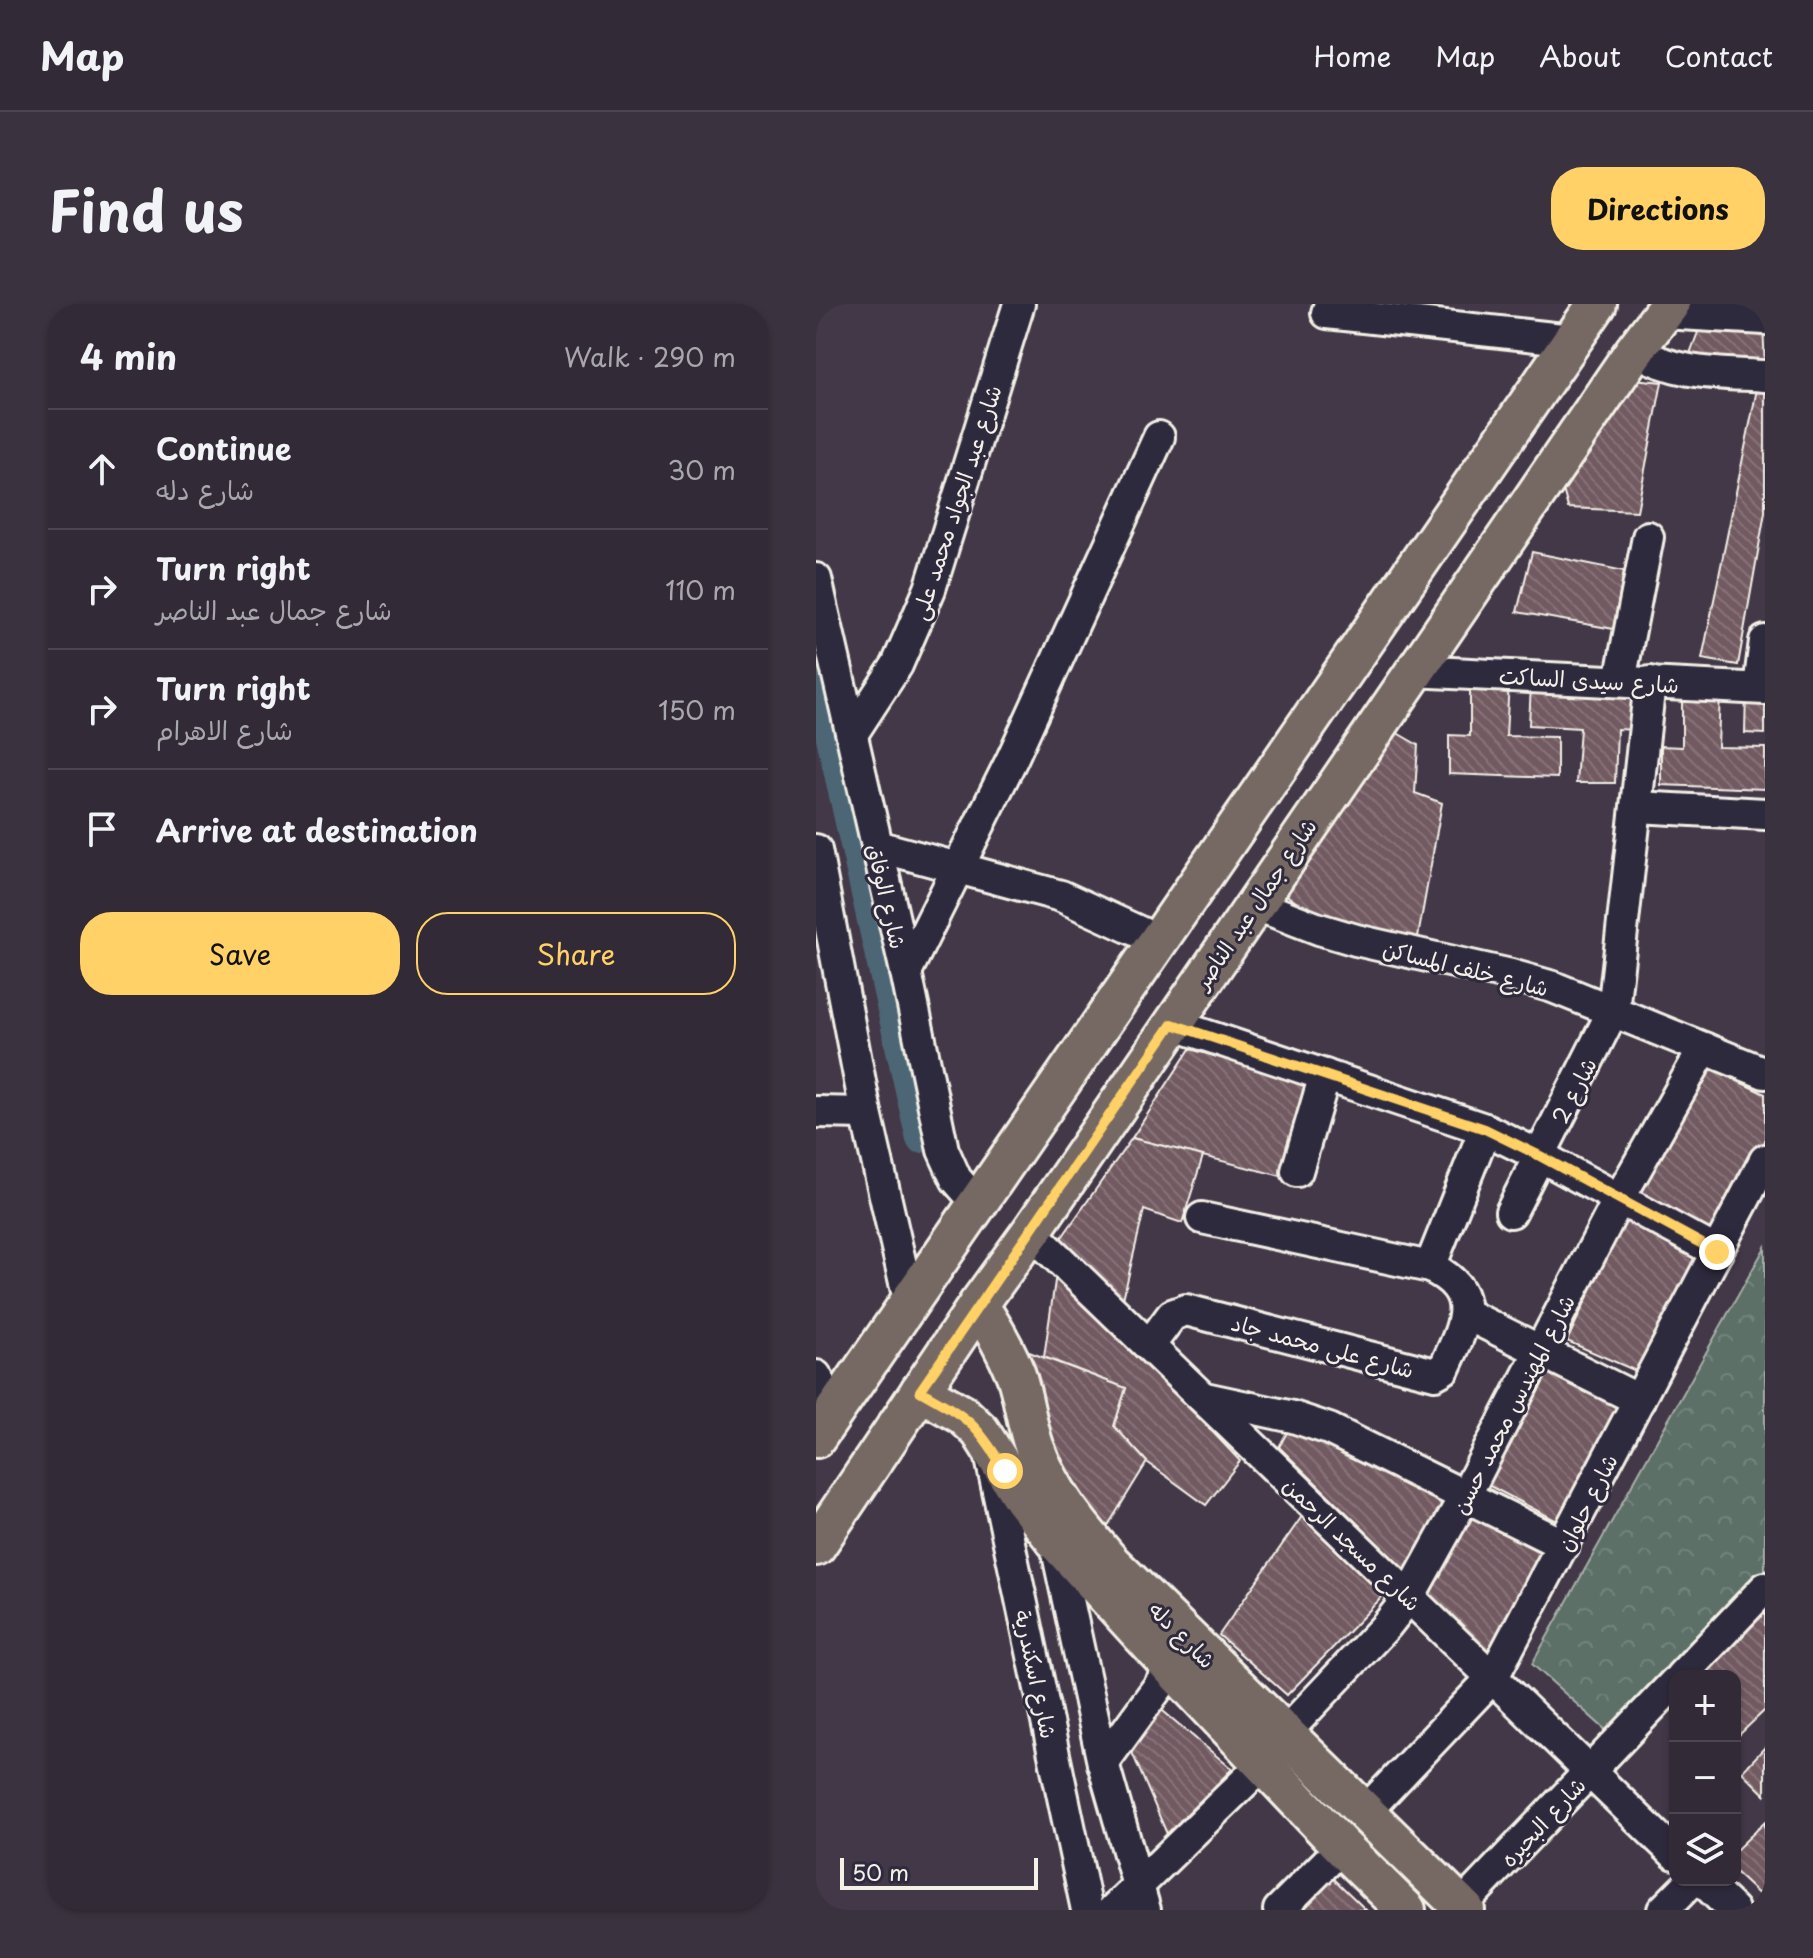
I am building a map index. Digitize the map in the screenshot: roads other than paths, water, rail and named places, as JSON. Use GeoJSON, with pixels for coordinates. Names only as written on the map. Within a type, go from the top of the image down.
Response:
{"type":"FeatureCollection","features":[{"type":"Feature","properties":{"kind":"main road"},"geometry":{"type":"LineString","coordinates":[[825,1425],[1597,304]]}},
{"type":"Feature","properties":{"kind":"main road","name":"شارع جمال عبد الناصر"},"geometry":{"type":"LineString","coordinates":[[816,1546],[1413,671],[1666,309]]}},
{"type":"Feature","properties":{"kind":"main road","name":"شارع دله"},"geometry":{"type":"LineString","coordinates":[[978,1305],[997,1332],[1016,1376],[1033,1445],[1046,1476],[1071,1516],[1274,1749],[1305,1808],[1406,1910]]}},
{"type":"Feature","properties":{"kind":"main road","name":"شارع دله"},"geometry":{"type":"LineString","coordinates":[[920,1391],[963,1415],[986,1439],[1022,1498],[1055,1540],[1172,1668],[1274,1749],[1332,1782],[1463,1908]]}},
{"type":"Feature","properties":{"kind":"main road"},"geometry":{"type":"LineString","coordinates":[[1305,1808],[1332,1782]]}},
{"type":"Feature","properties":{"kind":"street","name":"شارع عبد الجواد محمد على"},"geometry":{"type":"LineString","coordinates":[[852,734],[897,665],[930,589],[1019,304]]}},
{"type":"Feature","properties":{"kind":"street"},"geometry":{"type":"LineString","coordinates":[[1330,304],[1327,313],[1572,340]]}},
{"type":"Feature","properties":{"kind":"street"},"geometry":{"type":"LineString","coordinates":[[1666,309],[1765,319]]}},
{"type":"Feature","properties":{"kind":"street"},"geometry":{"type":"LineString","coordinates":[[1635,350],[1660,363],[1688,371],[1765,376]]}},
{"type":"Feature","properties":{"kind":"street"},"geometry":{"type":"LineString","coordinates":[[906,972],[1012,759],[1159,437]]}},
{"type":"Feature","properties":{"kind":"street"},"geometry":{"type":"LineString","coordinates":[[1613,1011],[1637,807],[1635,682],[1648,537]]}},
{"type":"Feature","properties":{"kind":"street","name":"شارع الوفاق"},"geometry":{"type":"LineString","coordinates":[[816,579],[906,972],[943,1150],[956,1179],[978,1204]]}},
{"type":"Feature","properties":{"kind":"street"},"geometry":{"type":"LineString","coordinates":[[1762,688],[1765,641]]}},
{"type":"Feature","properties":{"kind":"street","name":"شارع سيدى الساكت"},"geometry":{"type":"LineString","coordinates":[[1413,671],[1762,688]]}},
{"type":"Feature","properties":{"kind":"street"},"geometry":{"type":"LineString","coordinates":[[1637,807],[1765,814]]}},
{"type":"Feature","properties":{"kind":"street"},"geometry":{"type":"LineString","coordinates":[[877,846],[1061,896],[1159,941]]}},
{"type":"Feature","properties":{"kind":"street"},"geometry":{"type":"LineString","coordinates":[[816,850],[866,1113],[909,1300]]}},
{"type":"Feature","properties":{"kind":"street","name":"شارع خلف المساكن"},"geometry":{"type":"LineString","coordinates":[[1254,904],[1356,940],[1525,979],[1765,1073]]}},
{"type":"Feature","properties":{"kind":"street","name":"شارع 2"},"geometry":{"type":"LineString","coordinates":[[1511,1212],[1613,1011]]}},
{"type":"Feature","properties":{"kind":"street"},"geometry":{"type":"LineString","coordinates":[[1172,1024],[1485,1129],[1717,1252]]}},
{"type":"Feature","properties":{"kind":"street","name":"شارع المهندس محمد حسن"},"geometry":{"type":"LineString","coordinates":[[1113,1910],[1142,1899],[1409,1597],[1619,1199],[1704,1048]]}},
{"type":"Feature","properties":{"kind":"street"},"geometry":{"type":"LineString","coordinates":[[1297,1171],[1325,1075]]}},
{"type":"Feature","properties":{"kind":"street"},"geometry":{"type":"LineString","coordinates":[[816,1112],[866,1113]]}},
{"type":"Feature","properties":{"kind":"street"},"geometry":{"type":"LineString","coordinates":[[1430,1267],[1485,1129]]}},
{"type":"Feature","properties":{"kind":"street","name":"شارع حلوان"},"geometry":{"type":"LineString","coordinates":[[1364,1813],[1493,1677],[1765,1160]]}},
{"type":"Feature","properties":{"kind":"street"},"geometry":{"type":"LineString","coordinates":[[1202,1218],[1430,1267],[1456,1285],[1466,1314],[1639,1400]]}},
{"type":"Feature","properties":{"kind":"street","name":"شارع مسجد الرحمن"},"geometry":{"type":"LineString","coordinates":[[1031,1232],[1669,1848]]}},
{"type":"Feature","properties":{"kind":"street","name":"شارع على محمد جاد"},"geometry":{"type":"LineString","coordinates":[[1149,1346],[1172,1315],[1186,1310],[1435,1374],[1444,1369],[1466,1314]]}},
{"type":"Feature","properties":{"kind":"street"},"geometry":{"type":"LineString","coordinates":[[816,1376],[825,1425]]}},
{"type":"Feature","properties":{"kind":"street"},"geometry":{"type":"LineString","coordinates":[[1203,1398],[1293,1417],[1320,1426],[1564,1545]]}},
{"type":"Feature","properties":{"kind":"street","name":"شارع اسكندرية"},"geometry":{"type":"LineString","coordinates":[[986,1439],[1087,1910]]}},
{"type":"Feature","properties":{"kind":"street","name":"شارع اسكندرية"},"geometry":{"type":"LineString","coordinates":[[1055,1540],[1103,1763],[1142,1899]]}},
{"type":"Feature","properties":{"kind":"street"},"geometry":{"type":"LineString","coordinates":[[1687,1670],[1765,1588]]}},
{"type":"Feature","properties":{"kind":"street"},"geometry":{"type":"LineString","coordinates":[[1103,1763],[1172,1668]]}},
{"type":"Feature","properties":{"kind":"street","name":"شارع البحيره"},"geometry":{"type":"LineString","coordinates":[[1463,1908],[1669,1688]]}},
{"type":"Feature","properties":{"kind":"street"},"geometry":{"type":"LineString","coordinates":[[1279,1910],[1342,1847]]}},
{"type":"Feature","properties":{"kind":"street"},"geometry":{"type":"LineString","coordinates":[[1663,1910],[1687,1886]]}},
{"type":"Feature","properties":{"kind":"street"},"geometry":{"type":"LineString","coordinates":[[1708,1886],[1733,1910]]}},
{"type":"Feature","properties":{"kind":"waterway"},"geometry":{"type":"LineString","coordinates":[[816,675],[920,1139]]}}]}
